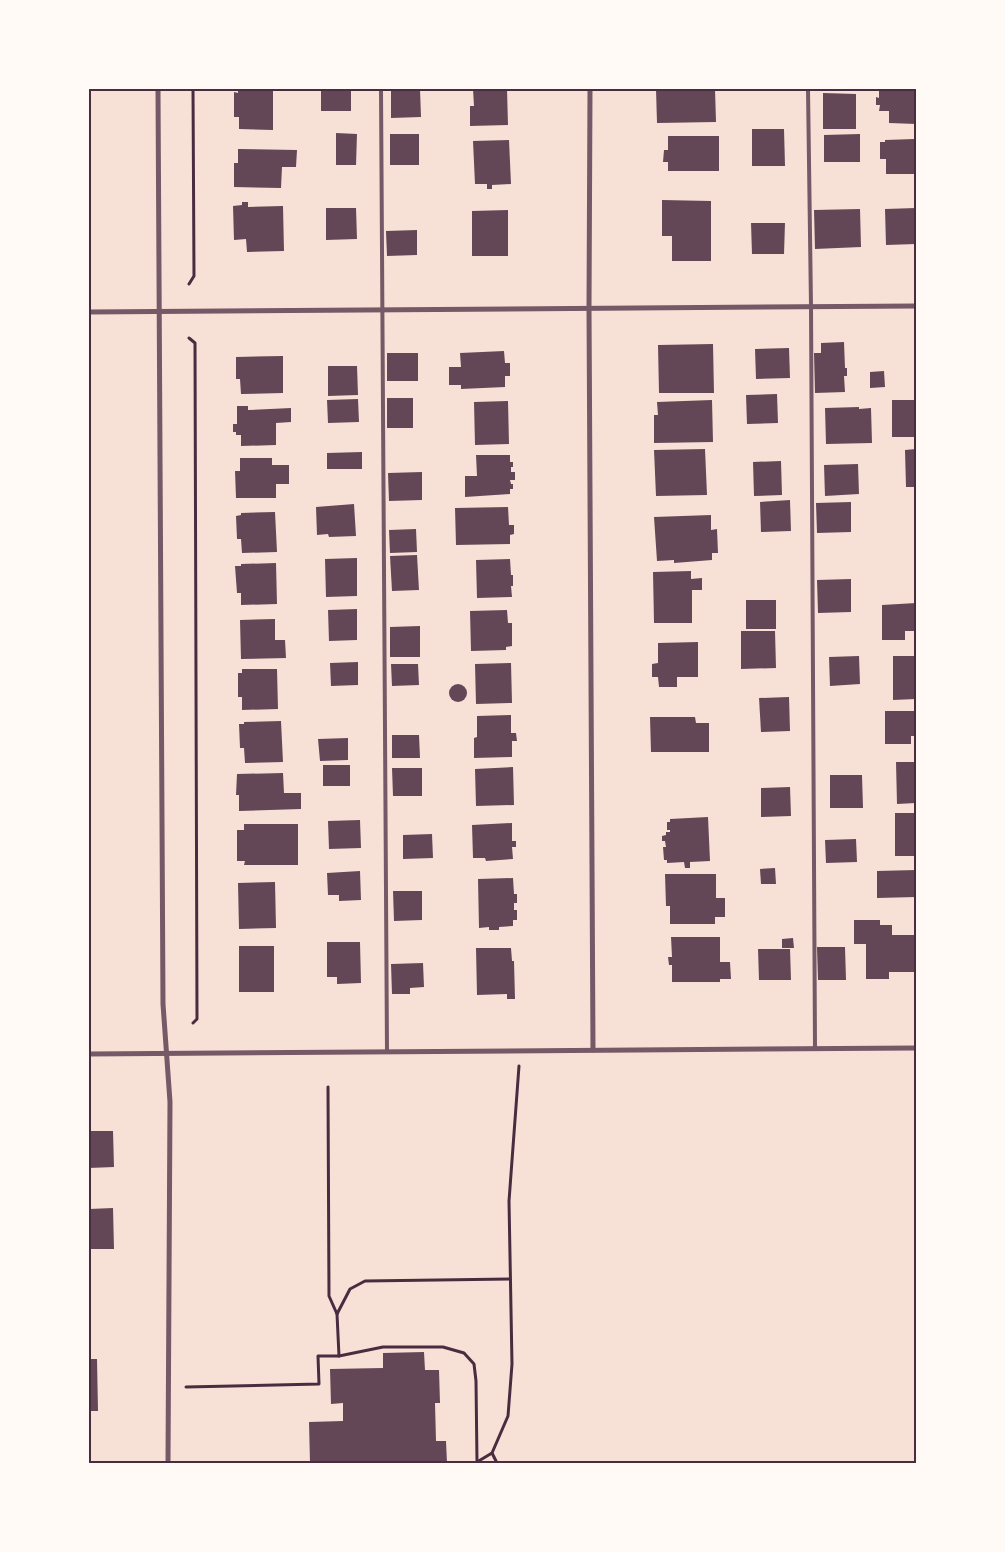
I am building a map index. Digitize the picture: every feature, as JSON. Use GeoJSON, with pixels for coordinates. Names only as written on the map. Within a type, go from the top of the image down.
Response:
{"type":"FeatureCollection","features":[{"type":"Feature","properties":{"kind":"street"},"geometry":{"type":"LineString","coordinates":[[158,89],[163,1004],[170,1102],[168,1463]]}},
{"type":"Feature","properties":{"kind":"street"},"geometry":{"type":"LineString","coordinates":[[590,89],[589,308],[593,1050]]}},
{"type":"Feature","properties":{"kind":"street"},"geometry":{"type":"LineString","coordinates":[[89,312],[916,306]]}},
{"type":"Feature","properties":{"kind":"street"},"geometry":{"type":"LineString","coordinates":[[89,1054],[916,1048]]}},
{"type":"Feature","properties":{"kind":"lane"},"geometry":{"type":"LineString","coordinates":[[382,89],[387,1052]]}},
{"type":"Feature","properties":{"kind":"lane"},"geometry":{"type":"LineString","coordinates":[[808,89],[815,1048]]}},
{"type":"Feature","properties":{"kind":"path"},"geometry":{"type":"LineString","coordinates":[[189,284],[194,276],[193,89]]}},
{"type":"Feature","properties":{"kind":"path"},"geometry":{"type":"LineString","coordinates":[[189,338],[195,342],[197,1019],[193,1023]]}},
{"type":"Feature","properties":{"kind":"path"},"geometry":{"type":"LineString","coordinates":[[477,1463],[492,1453],[508,1416],[512,1364],[509,1201],[519,1051]]}},
{"type":"Feature","properties":{"kind":"path"},"geometry":{"type":"LineString","coordinates":[[328,1087],[329,1296],[337,1314],[339,1356]]}},
{"type":"Feature","properties":{"kind":"path"},"geometry":{"type":"LineString","coordinates":[[337,1314],[350,1289],[365,1281],[510,1279]]}},
{"type":"Feature","properties":{"kind":"path"},"geometry":{"type":"LineString","coordinates":[[168,1387],[318,1384],[318,1356],[339,1356],[383,1347],[443,1347],[464,1353],[474,1364],[477,1463]]}},
{"type":"Feature","properties":{"kind":"path"},"geometry":{"type":"LineString","coordinates":[[492,1453],[497,1463]]}},
{"type":"Feature","properties":{"kind":"building"},"geometry":{"type":"Polygon","coordinates":[[[321,89],[351,89],[351,111],[321,111],[321,89]]]}},
{"type":"Feature","properties":{"kind":"building"},"geometry":{"type":"Polygon","coordinates":[[[391,89],[420,89],[421,117],[391,118],[391,89]]]}},
{"type":"Feature","properties":{"kind":"building"},"geometry":{"type":"Polygon","coordinates":[[[473,89],[507,89],[508,125],[470,126],[470,106],[474,106],[473,89]]]}},
{"type":"Feature","properties":{"kind":"building"},"geometry":{"type":"Polygon","coordinates":[[[656,89],[715,89],[716,122],[657,123],[656,89]]]}},
{"type":"Feature","properties":{"kind":"building"},"geometry":{"type":"Polygon","coordinates":[[[879,89],[916,89],[916,124],[889,123],[889,111],[879,111],[880,105],[876,105],[876,97],[879,98],[879,89]]]}},
{"type":"Feature","properties":{"kind":"building"},"geometry":{"type":"Polygon","coordinates":[[[238,90],[273,90],[273,130],[239,129],[239,117],[234,117],[234,92],[238,93],[238,90]]]}},
{"type":"Feature","properties":{"kind":"building"},"geometry":{"type":"Polygon","coordinates":[[[823,93],[856,94],[856,129],[823,129],[823,93]]]}},
{"type":"Feature","properties":{"kind":"building"},"geometry":{"type":"Polygon","coordinates":[[[752,129],[784,129],[785,166],[752,166],[752,129]]]}},
{"type":"Feature","properties":{"kind":"building"},"geometry":{"type":"Polygon","coordinates":[[[336,133],[357,134],[356,165],[336,165],[336,133]]]}},
{"type":"Feature","properties":{"kind":"building"},"geometry":{"type":"Polygon","coordinates":[[[390,134],[419,134],[419,165],[390,165],[390,134]]]}},
{"type":"Feature","properties":{"kind":"building"},"geometry":{"type":"Polygon","coordinates":[[[860,134],[860,162],[824,162],[824,135],[860,134]]]}},
{"type":"Feature","properties":{"kind":"building"},"geometry":{"type":"Polygon","coordinates":[[[668,136],[719,136],[719,171],[668,171],[668,162],[663,162],[664,150],[668,150],[668,136]]]}},
{"type":"Feature","properties":{"kind":"building"},"geometry":{"type":"Polygon","coordinates":[[[914,136],[916,136],[916,174],[886,174],[886,159],[880,159],[880,142],[885,142],[885,140],[914,139],[914,136]]]}},
{"type":"Feature","properties":{"kind":"building"},"geometry":{"type":"Polygon","coordinates":[[[509,140],[511,184],[492,185],[492,189],[487,189],[487,184],[475,184],[473,141],[509,140]]]}},
{"type":"Feature","properties":{"kind":"building"},"geometry":{"type":"Polygon","coordinates":[[[238,149],[297,150],[296,167],[282,167],[281,188],[234,187],[234,163],[238,163],[238,149]]]}},
{"type":"Feature","properties":{"kind":"building"},"geometry":{"type":"Polygon","coordinates":[[[662,200],[711,201],[711,261],[672,261],[672,236],[662,236],[662,200]]]}},
{"type":"Feature","properties":{"kind":"building"},"geometry":{"type":"Polygon","coordinates":[[[242,202],[248,202],[248,207],[283,206],[284,251],[247,252],[246,239],[234,240],[233,206],[242,205],[242,202]]]}},
{"type":"Feature","properties":{"kind":"building"},"geometry":{"type":"Polygon","coordinates":[[[326,208],[356,208],[357,239],[326,240],[326,208]]]}},
{"type":"Feature","properties":{"kind":"building"},"geometry":{"type":"Polygon","coordinates":[[[916,208],[916,244],[886,245],[885,209],[916,208]]]}},
{"type":"Feature","properties":{"kind":"building"},"geometry":{"type":"Polygon","coordinates":[[[860,209],[861,247],[815,249],[814,210],[860,209]]]}},
{"type":"Feature","properties":{"kind":"building"},"geometry":{"type":"Polygon","coordinates":[[[508,210],[508,256],[472,256],[472,211],[508,210]]]}},
{"type":"Feature","properties":{"kind":"building"},"geometry":{"type":"Polygon","coordinates":[[[751,223],[785,223],[784,254],[752,254],[751,223]]]}},
{"type":"Feature","properties":{"kind":"building"},"geometry":{"type":"Polygon","coordinates":[[[417,230],[417,255],[387,256],[386,231],[417,230]]]}},
{"type":"Feature","properties":{"kind":"building"},"geometry":{"type":"Polygon","coordinates":[[[844,342],[845,368],[847,368],[847,376],[844,376],[845,392],[815,393],[814,353],[821,353],[821,343],[844,342]]]}},
{"type":"Feature","properties":{"kind":"building"},"geometry":{"type":"Polygon","coordinates":[[[713,344],[714,393],[659,393],[658,345],[713,344]]]}},
{"type":"Feature","properties":{"kind":"building"},"geometry":{"type":"Polygon","coordinates":[[[789,348],[790,378],[756,379],[755,349],[789,348]]]}},
{"type":"Feature","properties":{"kind":"building"},"geometry":{"type":"Polygon","coordinates":[[[504,351],[505,363],[510,363],[510,376],[505,376],[505,387],[461,389],[461,385],[449,385],[449,367],[461,367],[460,353],[504,351]]]}},
{"type":"Feature","properties":{"kind":"building"},"geometry":{"type":"Polygon","coordinates":[[[387,353],[418,353],[418,381],[387,381],[387,353]]]}},
{"type":"Feature","properties":{"kind":"building"},"geometry":{"type":"Polygon","coordinates":[[[283,356],[283,393],[241,394],[240,379],[236,379],[236,357],[283,356]]]}},
{"type":"Feature","properties":{"kind":"building"},"geometry":{"type":"Polygon","coordinates":[[[328,366],[357,366],[358,395],[328,396],[328,366]]]}},
{"type":"Feature","properties":{"kind":"building"},"geometry":{"type":"Polygon","coordinates":[[[884,371],[885,387],[870,388],[870,372],[884,371]]]}},
{"type":"Feature","properties":{"kind":"building"},"geometry":{"type":"Polygon","coordinates":[[[777,394],[778,423],[747,424],[746,395],[777,394]]]}},
{"type":"Feature","properties":{"kind":"building"},"geometry":{"type":"Polygon","coordinates":[[[387,398],[413,398],[413,428],[387,428],[387,398]]]}},
{"type":"Feature","properties":{"kind":"building"},"geometry":{"type":"Polygon","coordinates":[[[358,399],[359,422],[328,423],[327,400],[358,399]]]}},
{"type":"Feature","properties":{"kind":"building"},"geometry":{"type":"Polygon","coordinates":[[[712,400],[713,442],[654,443],[654,415],[658,415],[657,402],[712,400]]]}},
{"type":"Feature","properties":{"kind":"building"},"geometry":{"type":"Polygon","coordinates":[[[892,400],[916,400],[916,437],[892,437],[892,400]]]}},
{"type":"Feature","properties":{"kind":"building"},"geometry":{"type":"Polygon","coordinates":[[[508,401],[509,444],[475,445],[474,402],[508,401]]]}},
{"type":"Feature","properties":{"kind":"building"},"geometry":{"type":"Polygon","coordinates":[[[237,406],[248,406],[248,410],[291,408],[291,422],[276,423],[276,445],[241,446],[241,435],[236,435],[236,432],[233,432],[233,424],[237,424],[237,406]]]}},
{"type":"Feature","properties":{"kind":"building"},"geometry":{"type":"Polygon","coordinates":[[[859,407],[859,409],[871,408],[872,443],[826,444],[825,408],[859,407]]]}},
{"type":"Feature","properties":{"kind":"building"},"geometry":{"type":"Polygon","coordinates":[[[705,449],[707,495],[656,496],[654,450],[705,449]]]}},
{"type":"Feature","properties":{"kind":"building"},"geometry":{"type":"Polygon","coordinates":[[[916,449],[916,487],[906,487],[905,450],[916,449]]]}},
{"type":"Feature","properties":{"kind":"building"},"geometry":{"type":"Polygon","coordinates":[[[362,452],[362,469],[327,469],[327,453],[362,452]]]}},
{"type":"Feature","properties":{"kind":"building"},"geometry":{"type":"Polygon","coordinates":[[[476,455],[510,455],[510,462],[513,462],[511,472],[515,472],[515,480],[510,480],[511,484],[513,484],[513,489],[510,489],[510,494],[465,497],[465,476],[477,476],[476,455]]]}},
{"type":"Feature","properties":{"kind":"building"},"geometry":{"type":"Polygon","coordinates":[[[240,458],[272,458],[272,465],[289,465],[289,484],[276,484],[276,498],[236,498],[235,471],[240,471],[240,458]]]}},
{"type":"Feature","properties":{"kind":"building"},"geometry":{"type":"Polygon","coordinates":[[[781,461],[782,495],[754,496],[753,462],[781,461]]]}},
{"type":"Feature","properties":{"kind":"building"},"geometry":{"type":"Polygon","coordinates":[[[858,464],[859,494],[825,496],[824,465],[858,464]]]}},
{"type":"Feature","properties":{"kind":"building"},"geometry":{"type":"Polygon","coordinates":[[[422,472],[422,500],[389,501],[388,473],[422,472]]]}},
{"type":"Feature","properties":{"kind":"building"},"geometry":{"type":"Polygon","coordinates":[[[790,500],[791,531],[761,532],[760,502],[790,500]]]}},
{"type":"Feature","properties":{"kind":"building"},"geometry":{"type":"Polygon","coordinates":[[[851,502],[851,532],[817,533],[816,503],[851,502]]]}},
{"type":"Feature","properties":{"kind":"building"},"geometry":{"type":"Polygon","coordinates":[[[354,504],[356,536],[329,537],[328,534],[317,535],[316,507],[354,504]]]}},
{"type":"Feature","properties":{"kind":"building"},"geometry":{"type":"Polygon","coordinates":[[[508,507],[509,525],[514,525],[514,534],[510,535],[510,544],[456,545],[455,508],[508,507]]]}},
{"type":"Feature","properties":{"kind":"building"},"geometry":{"type":"Polygon","coordinates":[[[275,512],[277,552],[242,553],[241,539],[237,539],[236,516],[241,515],[241,513],[275,512]]]}},
{"type":"Feature","properties":{"kind":"building"},"geometry":{"type":"Polygon","coordinates":[[[711,515],[711,530],[717,529],[718,553],[712,553],[712,560],[674,563],[674,560],[657,561],[654,517],[711,515]]]}},
{"type":"Feature","properties":{"kind":"building"},"geometry":{"type":"Polygon","coordinates":[[[416,529],[417,552],[390,553],[389,530],[416,529]]]}},
{"type":"Feature","properties":{"kind":"building"},"geometry":{"type":"Polygon","coordinates":[[[417,555],[419,590],[392,591],[390,556],[417,555]]]}},
{"type":"Feature","properties":{"kind":"building"},"geometry":{"type":"Polygon","coordinates":[[[357,558],[357,596],[326,597],[325,559],[357,558]]]}},
{"type":"Feature","properties":{"kind":"building"},"geometry":{"type":"Polygon","coordinates":[[[510,559],[511,575],[513,575],[512,597],[477,598],[476,560],[510,559]]]}},
{"type":"Feature","properties":{"kind":"building"},"geometry":{"type":"Polygon","coordinates":[[[276,563],[277,604],[241,605],[241,593],[237,593],[235,566],[241,566],[241,564],[276,563]]]}},
{"type":"Feature","properties":{"kind":"building"},"geometry":{"type":"Polygon","coordinates":[[[691,571],[691,579],[702,578],[702,590],[692,590],[692,623],[654,623],[653,572],[691,571]]]}},
{"type":"Feature","properties":{"kind":"building"},"geometry":{"type":"Polygon","coordinates":[[[851,579],[851,612],[818,613],[817,580],[851,579]]]}},
{"type":"Feature","properties":{"kind":"building"},"geometry":{"type":"Polygon","coordinates":[[[746,600],[776,600],[776,629],[746,629],[746,600]]]}},
{"type":"Feature","properties":{"kind":"building"},"geometry":{"type":"Polygon","coordinates":[[[916,603],[916,631],[905,631],[905,640],[882,640],[882,605],[916,603]]]}},
{"type":"Feature","properties":{"kind":"building"},"geometry":{"type":"Polygon","coordinates":[[[357,609],[357,640],[329,641],[328,610],[357,609]]]}},
{"type":"Feature","properties":{"kind":"building"},"geometry":{"type":"Polygon","coordinates":[[[507,610],[508,623],[512,623],[512,646],[506,647],[506,650],[471,651],[470,611],[507,610]]]}},
{"type":"Feature","properties":{"kind":"building"},"geometry":{"type":"Polygon","coordinates":[[[275,619],[275,640],[285,640],[286,658],[241,659],[240,620],[275,619]]]}},
{"type":"Feature","properties":{"kind":"building"},"geometry":{"type":"Polygon","coordinates":[[[420,626],[420,657],[390,657],[390,627],[420,626]]]}},
{"type":"Feature","properties":{"kind":"building"},"geometry":{"type":"Polygon","coordinates":[[[741,631],[775,631],[776,668],[741,669],[741,631]]]}},
{"type":"Feature","properties":{"kind":"building"},"geometry":{"type":"Polygon","coordinates":[[[698,642],[698,677],[677,677],[677,687],[659,687],[658,677],[652,677],[652,664],[658,663],[658,643],[698,642]]]}},
{"type":"Feature","properties":{"kind":"building"},"geometry":{"type":"Polygon","coordinates":[[[859,656],[860,684],[830,686],[829,657],[859,656]]]}},
{"type":"Feature","properties":{"kind":"building"},"geometry":{"type":"Polygon","coordinates":[[[893,656],[916,656],[916,699],[893,700],[893,656]]]}},
{"type":"Feature","properties":{"kind":"building"},"geometry":{"type":"Polygon","coordinates":[[[358,662],[358,685],[331,686],[330,663],[358,662]]]}},
{"type":"Feature","properties":{"kind":"building"},"geometry":{"type":"Polygon","coordinates":[[[511,663],[512,703],[476,704],[475,664],[511,663]]]}},
{"type":"Feature","properties":{"kind":"building"},"geometry":{"type":"Polygon","coordinates":[[[391,664],[418,664],[419,685],[392,686],[391,664]]]}},
{"type":"Feature","properties":{"kind":"building"},"geometry":{"type":"Polygon","coordinates":[[[242,669],[277,669],[278,709],[242,710],[242,697],[238,697],[238,673],[242,673],[242,669]]]}},
{"type":"Feature","properties":{"kind":"building"},"geometry":{"type":"Polygon","coordinates":[[[458,684],[464,687],[467,693],[464,699],[458,702],[452,699],[449,693],[452,687],[458,684]]]}},
{"type":"Feature","properties":{"kind":"building"},"geometry":{"type":"Polygon","coordinates":[[[789,697],[790,731],[761,732],[759,698],[789,697]]]}},
{"type":"Feature","properties":{"kind":"building"},"geometry":{"type":"Polygon","coordinates":[[[885,711],[916,711],[916,736],[911,736],[911,744],[885,744],[885,711]]]}},
{"type":"Feature","properties":{"kind":"building"},"geometry":{"type":"Polygon","coordinates":[[[511,715],[511,733],[516,733],[517,741],[512,741],[512,757],[474,758],[477,716],[511,715]]]}},
{"type":"Feature","properties":{"kind":"building"},"geometry":{"type":"Polygon","coordinates":[[[650,717],[695,717],[696,723],[709,723],[709,752],[651,752],[650,717]]]}},
{"type":"Feature","properties":{"kind":"building"},"geometry":{"type":"Polygon","coordinates":[[[281,721],[283,762],[245,763],[244,748],[240,748],[239,724],[244,724],[244,722],[281,721]]]}},
{"type":"Feature","properties":{"kind":"building"},"geometry":{"type":"Polygon","coordinates":[[[392,735],[419,735],[420,758],[392,758],[392,735]]]}},
{"type":"Feature","properties":{"kind":"building"},"geometry":{"type":"Polygon","coordinates":[[[348,738],[348,760],[320,761],[318,739],[348,738]]]}},
{"type":"Feature","properties":{"kind":"building"},"geometry":{"type":"Polygon","coordinates":[[[896,762],[916,762],[916,803],[897,804],[896,762]]]}},
{"type":"Feature","properties":{"kind":"building"},"geometry":{"type":"Polygon","coordinates":[[[323,765],[350,765],[350,786],[323,786],[323,765]]]}},
{"type":"Feature","properties":{"kind":"building"},"geometry":{"type":"Polygon","coordinates":[[[513,767],[514,805],[476,806],[475,769],[513,767]]]}},
{"type":"Feature","properties":{"kind":"building"},"geometry":{"type":"Polygon","coordinates":[[[392,768],[422,768],[422,796],[393,796],[392,768]]]}},
{"type":"Feature","properties":{"kind":"building"},"geometry":{"type":"Polygon","coordinates":[[[283,773],[284,793],[301,793],[301,809],[239,811],[239,795],[236,795],[237,774],[283,773]]]}},
{"type":"Feature","properties":{"kind":"building"},"geometry":{"type":"Polygon","coordinates":[[[830,775],[862,775],[863,808],[830,808],[830,775]]]}},
{"type":"Feature","properties":{"kind":"building"},"geometry":{"type":"Polygon","coordinates":[[[790,787],[791,816],[761,817],[761,788],[790,787]]]}},
{"type":"Feature","properties":{"kind":"building"},"geometry":{"type":"Polygon","coordinates":[[[895,813],[916,813],[916,856],[895,856],[895,813]]]}},
{"type":"Feature","properties":{"kind":"building"},"geometry":{"type":"Polygon","coordinates":[[[708,817],[710,861],[690,862],[690,868],[685,868],[684,862],[667,863],[667,860],[664,860],[663,847],[666,847],[665,841],[662,841],[662,836],[666,835],[666,832],[670,832],[670,830],[667,830],[667,822],[670,822],[670,819],[708,817]]]}},
{"type":"Feature","properties":{"kind":"building"},"geometry":{"type":"Polygon","coordinates":[[[360,820],[361,848],[329,849],[328,821],[360,820]]]}},
{"type":"Feature","properties":{"kind":"building"},"geometry":{"type":"Polygon","coordinates":[[[512,823],[512,841],[516,841],[516,847],[512,847],[513,859],[486,861],[485,858],[473,858],[472,825],[512,823]]]}},
{"type":"Feature","properties":{"kind":"building"},"geometry":{"type":"Polygon","coordinates":[[[244,824],[298,824],[298,865],[244,865],[245,861],[237,861],[237,830],[244,830],[244,824]]]}},
{"type":"Feature","properties":{"kind":"building"},"geometry":{"type":"Polygon","coordinates":[[[432,834],[433,858],[403,859],[403,835],[432,834]]]}},
{"type":"Feature","properties":{"kind":"building"},"geometry":{"type":"Polygon","coordinates":[[[856,839],[857,862],[826,863],[825,840],[856,839]]]}},
{"type":"Feature","properties":{"kind":"building"},"geometry":{"type":"Polygon","coordinates":[[[775,868],[776,884],[761,884],[760,869],[775,868]]]}},
{"type":"Feature","properties":{"kind":"building"},"geometry":{"type":"Polygon","coordinates":[[[916,870],[916,897],[877,898],[877,871],[916,870]]]}},
{"type":"Feature","properties":{"kind":"building"},"geometry":{"type":"Polygon","coordinates":[[[360,871],[361,900],[339,901],[339,895],[328,895],[327,873],[360,871]]]}},
{"type":"Feature","properties":{"kind":"building"},"geometry":{"type":"Polygon","coordinates":[[[665,874],[716,874],[716,898],[725,898],[725,917],[715,917],[715,924],[670,924],[670,906],[666,906],[665,874]]]}},
{"type":"Feature","properties":{"kind":"building"},"geometry":{"type":"Polygon","coordinates":[[[513,878],[514,894],[517,894],[517,903],[514,903],[514,910],[517,910],[517,920],[513,920],[513,926],[499,927],[499,930],[489,930],[489,927],[479,928],[478,879],[513,878]]]}},
{"type":"Feature","properties":{"kind":"building"},"geometry":{"type":"Polygon","coordinates":[[[275,882],[276,928],[239,929],[238,883],[275,882]]]}},
{"type":"Feature","properties":{"kind":"building"},"geometry":{"type":"Polygon","coordinates":[[[393,891],[422,891],[422,920],[394,921],[393,891]]]}},
{"type":"Feature","properties":{"kind":"building"},"geometry":{"type":"Polygon","coordinates":[[[854,920],[880,920],[880,925],[892,925],[892,935],[916,935],[916,972],[889,972],[889,979],[866,979],[866,944],[854,944],[854,920]]]}},
{"type":"Feature","properties":{"kind":"building"},"geometry":{"type":"Polygon","coordinates":[[[671,937],[720,937],[720,962],[730,962],[731,979],[720,979],[720,982],[672,982],[672,965],[669,965],[668,957],[672,957],[671,937]]]}},
{"type":"Feature","properties":{"kind":"building"},"geometry":{"type":"Polygon","coordinates":[[[793,938],[794,948],[782,948],[782,939],[793,938]]]}},
{"type":"Feature","properties":{"kind":"building"},"geometry":{"type":"Polygon","coordinates":[[[327,942],[360,942],[361,983],[337,984],[337,977],[327,977],[327,942]]]}},
{"type":"Feature","properties":{"kind":"building"},"geometry":{"type":"Polygon","coordinates":[[[239,946],[274,946],[274,992],[239,992],[239,946]]]}},
{"type":"Feature","properties":{"kind":"building"},"geometry":{"type":"Polygon","coordinates":[[[817,947],[845,947],[846,980],[818,980],[817,947]]]}},
{"type":"Feature","properties":{"kind":"building"},"geometry":{"type":"Polygon","coordinates":[[[476,948],[511,948],[512,961],[514,961],[515,999],[507,999],[507,994],[477,995],[476,948]]]}},
{"type":"Feature","properties":{"kind":"building"},"geometry":{"type":"Polygon","coordinates":[[[758,949],[790,949],[791,980],[759,980],[758,949]]]}},
{"type":"Feature","properties":{"kind":"building"},"geometry":{"type":"Polygon","coordinates":[[[423,963],[424,987],[410,988],[410,994],[392,994],[391,964],[423,963]]]}},
{"type":"Feature","properties":{"kind":"building"},"geometry":{"type":"Polygon","coordinates":[[[89,1131],[113,1131],[114,1167],[89,1168],[89,1131]]]}},
{"type":"Feature","properties":{"kind":"building"},"geometry":{"type":"Polygon","coordinates":[[[113,1208],[114,1249],[89,1249],[89,1209],[113,1208]]]}},
{"type":"Feature","properties":{"kind":"building"},"geometry":{"type":"Polygon","coordinates":[[[424,1352],[425,1370],[439,1370],[440,1403],[435,1403],[436,1441],[446,1441],[447,1463],[310,1463],[309,1422],[343,1421],[343,1403],[331,1404],[330,1369],[383,1368],[383,1353],[424,1352]]]}},
{"type":"Feature","properties":{"kind":"building"},"geometry":{"type":"Polygon","coordinates":[[[89,1359],[97,1359],[98,1411],[89,1411],[89,1359]]]}}]}
